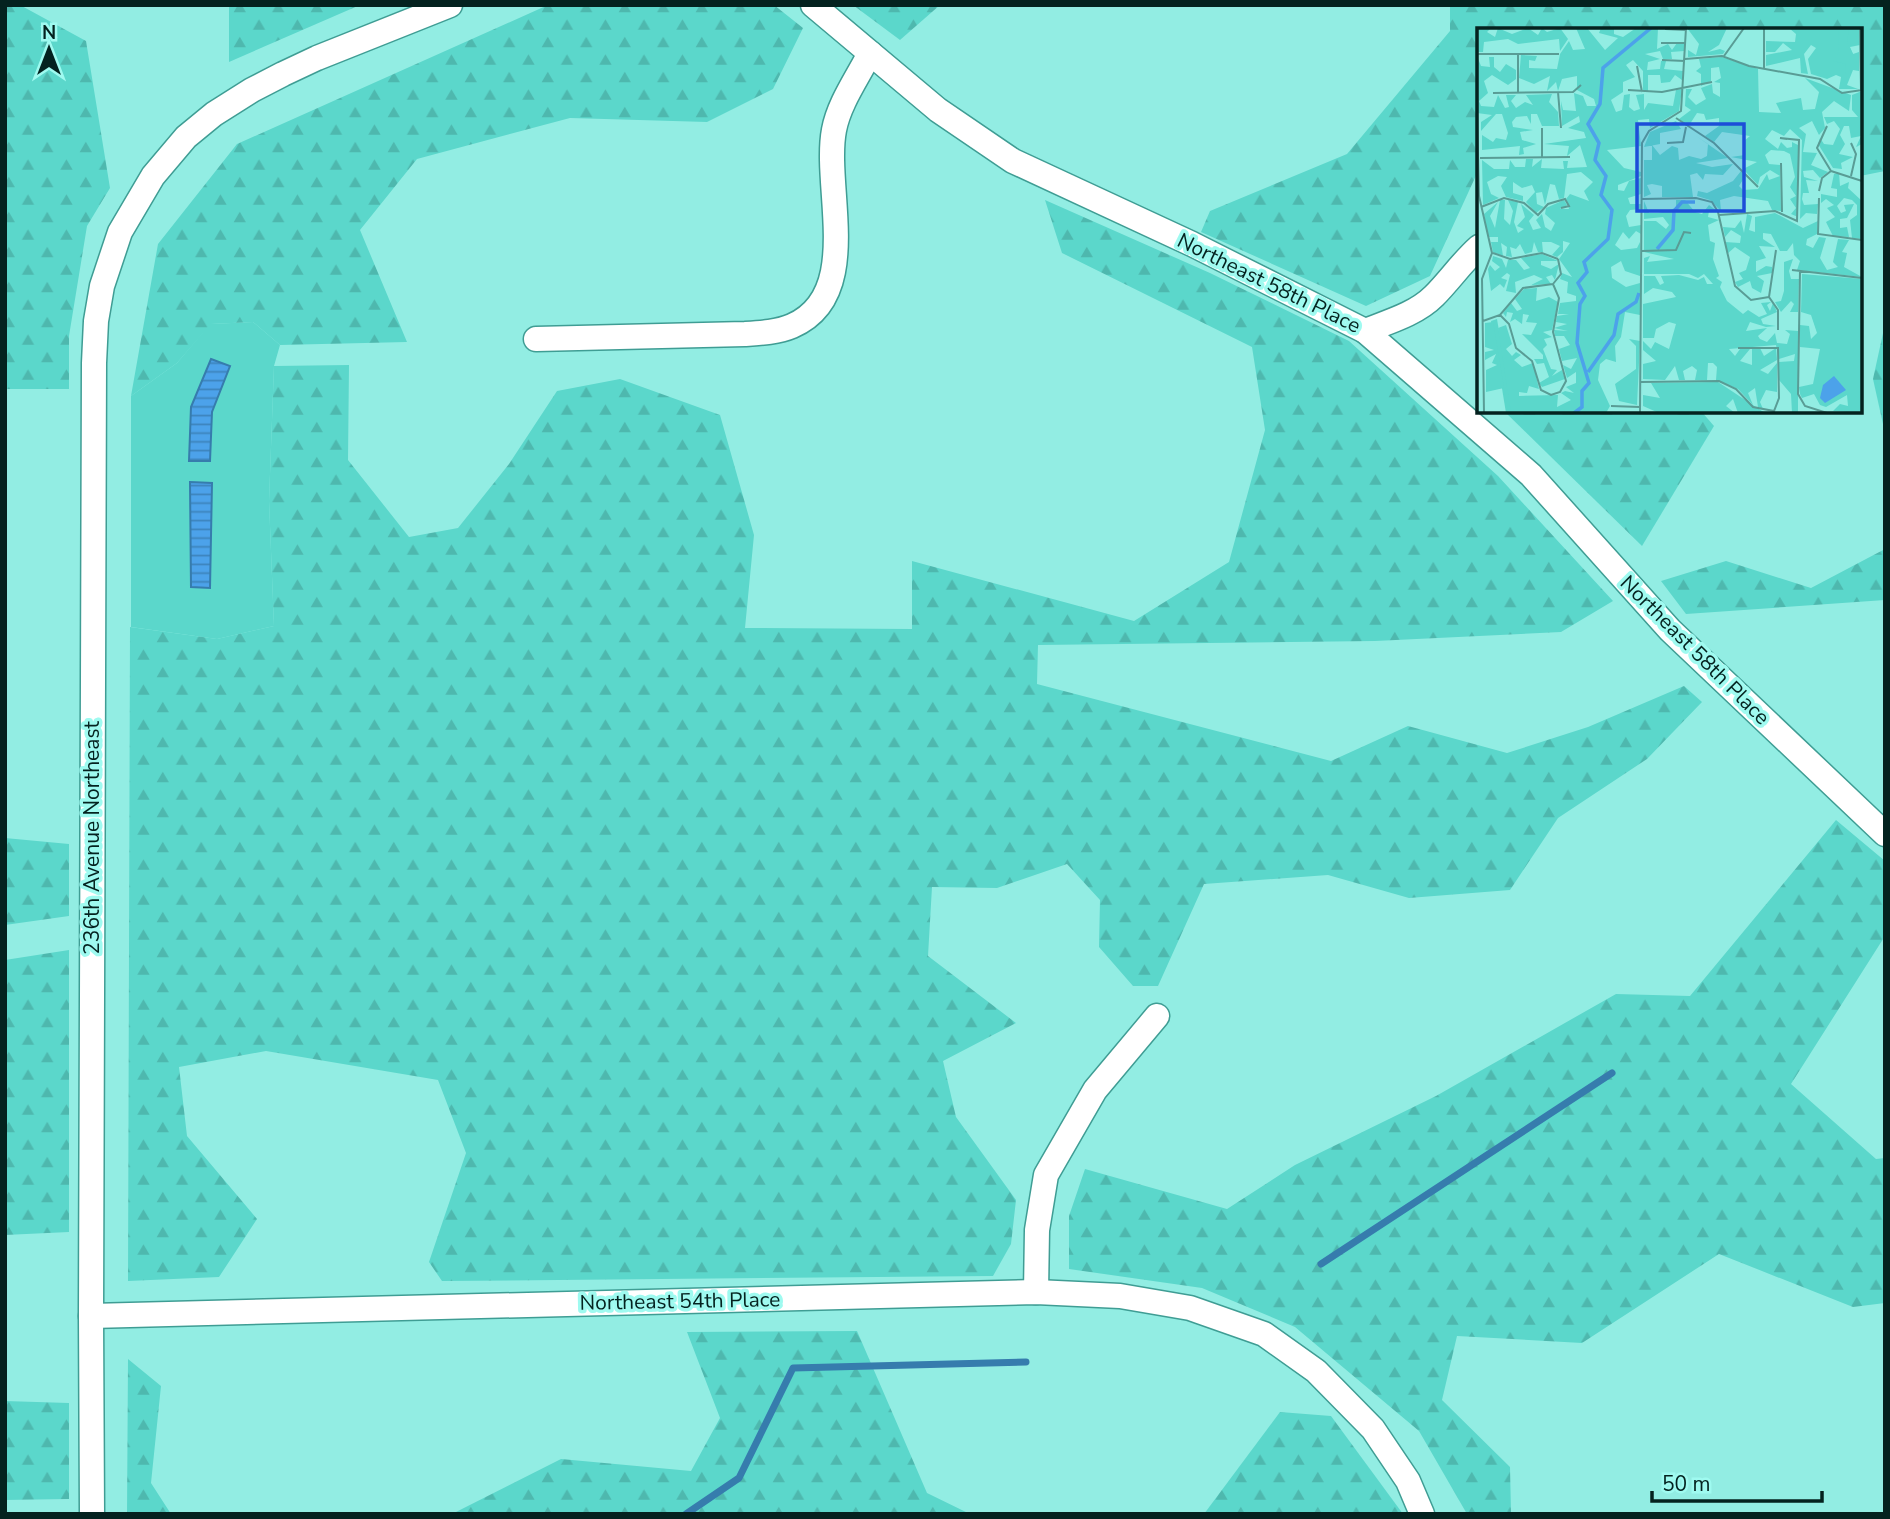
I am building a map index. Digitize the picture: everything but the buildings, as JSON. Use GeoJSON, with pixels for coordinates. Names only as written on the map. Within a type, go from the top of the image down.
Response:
{"type":"FeatureCollection","features":[{"type":"Feature","properties":{"kind":"street","name":"236th Avenue Northeast"},"geometry":{"type":"LineString","coordinates":[[92,1514],[90,1316],[94,363],[96,321],[102,286],[120,232],[153,176],[186,137],[214,114],[252,90],[317,58],[450,5]]}},
{"type":"Feature","properties":{"kind":"street","name":"Northeast 58th Place"},"geometry":{"type":"LineString","coordinates":[[813,5],[938,110],[1013,161],[1192,244],[1365,331],[1531,475],[1670,630],[1885,834]]}},
{"type":"Feature","properties":{"kind":"street"},"geometry":{"type":"LineString","coordinates":[[536,339],[745,334],[792,326],[810,316],[824,298],[836,258],[832,149],[834,131],[838,114],[870,53]]}},
{"type":"Feature","properties":{"kind":"street"},"geometry":{"type":"LineString","coordinates":[[1365,331],[1408,314],[1432,298],[1477,249]]}},
{"type":"Feature","properties":{"kind":"street"},"geometry":{"type":"LineString","coordinates":[[1036,1292],[1037,1230],[1046,1175],[1095,1090],[1157,1016]]}},
{"type":"Feature","properties":{"kind":"street","name":"Northeast 54th Place"},"geometry":{"type":"LineString","coordinates":[[90,1316],[1036,1292],[1120,1296],[1190,1308],[1264,1334],[1316,1371],[1373,1429],[1408,1481],[1422,1514]]}},
{"type":"Feature","properties":{"kind":"green space"},"geometry":{"type":"Polygon","coordinates":[[[5,5],[20,5],[86,41],[110,188],[87,226],[69,336],[69,389],[5,389],[5,5]]]}},
{"type":"Feature","properties":{"kind":"green space"},"geometry":{"type":"Polygon","coordinates":[[[229,5],[360,5],[229,62],[229,5]]]}},
{"type":"Feature","properties":{"kind":"green space"},"geometry":{"type":"Polygon","coordinates":[[[548,5],[774,5],[803,28],[773,89],[707,122],[570,118],[417,159],[360,230],[407,342],[280,345],[253,322],[211,324],[177,363],[131,396],[158,244],[237,144],[548,5]]]}},
{"type":"Feature","properties":{"kind":"green space"},"geometry":{"type":"Polygon","coordinates":[[[853,5],[940,5],[900,40],[853,5]]]}},
{"type":"Feature","properties":{"kind":"green space"},"geometry":{"type":"Polygon","coordinates":[[[1450,5],[1885,5],[1885,171],[1862,176],[1862,28],[1477,28],[1477,173],[1430,276],[1366,306],[1201,232],[1210,211],[1347,154],[1450,31],[1450,5]]]}},
{"type":"Feature","properties":{"kind":"green space"},"geometry":{"type":"Polygon","coordinates":[[[1045,200],[1210,273],[1349,341],[1498,476],[1613,601],[1561,632],[1375,641],[1038,645],[1037,684],[1331,761],[1408,726],[1507,753],[1588,727],[1684,686],[1702,702],[1647,759],[1558,818],[1510,890],[1409,898],[1328,875],[1204,884],[1158,986],[1133,986],[1099,947],[1100,900],[1067,864],[997,888],[932,887],[928,956],[1016,1023],[943,1061],[956,1117],[1016,1200],[1011,1244],[993,1276],[442,1281],[429,1262],[466,1153],[438,1080],[266,1051],[179,1067],[187,1136],[257,1219],[219,1277],[128,1281],[130,627],[217,639],[274,626],[269,501],[274,366],[349,365],[348,460],[409,537],[458,528],[509,464],[557,391],[620,379],[720,415],[754,535],[745,628],[912,629],[912,561],[1134,621],[1229,562],[1265,430],[1252,347],[1062,253],[1045,200]]]}},
{"type":"Feature","properties":{"kind":"green space"},"geometry":{"type":"Polygon","coordinates":[[[253,322],[280,345],[274,366],[269,501],[274,626],[217,639],[131,627],[131,396],[177,363],[210,324],[253,322]]]}},
{"type":"Feature","properties":{"kind":"green space"},"geometry":{"type":"Polygon","coordinates":[[[1885,324],[1885,433],[1873,379],[1885,324]]]}},
{"type":"Feature","properties":{"kind":"green space"},"geometry":{"type":"Polygon","coordinates":[[[1506,413],[1703,413],[1714,426],[1642,546],[1506,413]]]}},
{"type":"Feature","properties":{"kind":"green space"},"geometry":{"type":"Polygon","coordinates":[[[1885,549],[1885,600],[1686,614],[1661,581],[1726,561],[1811,588],[1885,549]]]}},
{"type":"Feature","properties":{"kind":"green space"},"geometry":{"type":"Polygon","coordinates":[[[1836,820],[1885,861],[1885,936],[1791,1084],[1876,1159],[1885,1158],[1885,1303],[1853,1307],[1719,1254],[1582,1343],[1457,1336],[1442,1400],[1510,1467],[1511,1514],[1467,1514],[1419,1431],[1295,1327],[1202,1288],[1069,1269],[1069,1216],[1085,1169],[1227,1209],[1295,1165],[1436,1096],[1616,994],[1690,996],[1836,820]]]}},
{"type":"Feature","properties":{"kind":"green space"},"geometry":{"type":"Polygon","coordinates":[[[5,838],[69,844],[69,916],[5,925],[5,838]]]}},
{"type":"Feature","properties":{"kind":"green space"},"geometry":{"type":"Polygon","coordinates":[[[69,950],[69,1232],[5,1235],[5,960],[69,950]]]}},
{"type":"Feature","properties":{"kind":"green space"},"geometry":{"type":"Polygon","coordinates":[[[857,1331],[927,1493],[970,1514],[452,1514],[561,1459],[691,1471],[720,1418],[687,1332],[857,1331]]]}},
{"type":"Feature","properties":{"kind":"green space"},"geometry":{"type":"Polygon","coordinates":[[[128,1359],[161,1386],[151,1483],[171,1514],[127,1514],[128,1359]]]}},
{"type":"Feature","properties":{"kind":"green space"},"geometry":{"type":"Polygon","coordinates":[[[5,1401],[69,1403],[69,1499],[5,1500],[5,1401]]]}},
{"type":"Feature","properties":{"kind":"green space"},"geometry":{"type":"Polygon","coordinates":[[[1280,1412],[1331,1416],[1403,1514],[1204,1514],[1280,1412]]]}},
{"type":"Feature","properties":{"kind":"shaded area"},"geometry":{"type":"Polygon","coordinates":[[[211,359],[230,366],[212,412],[210,461],[189,461],[191,407],[211,359]]]}},
{"type":"Feature","properties":{"kind":"shaded area"},"geometry":{"type":"Polygon","coordinates":[[[190,482],[212,483],[210,588],[191,587],[190,482]]]}},
{"type":"Feature","properties":{"kind":"waterway"},"geometry":{"type":"LineString","coordinates":[[1321,1264],[1612,1073]]}},
{"type":"Feature","properties":{"kind":"waterway"},"geometry":{"type":"LineString","coordinates":[[686,1514],[739,1478],[793,1368],[1026,1362]]}}]}
